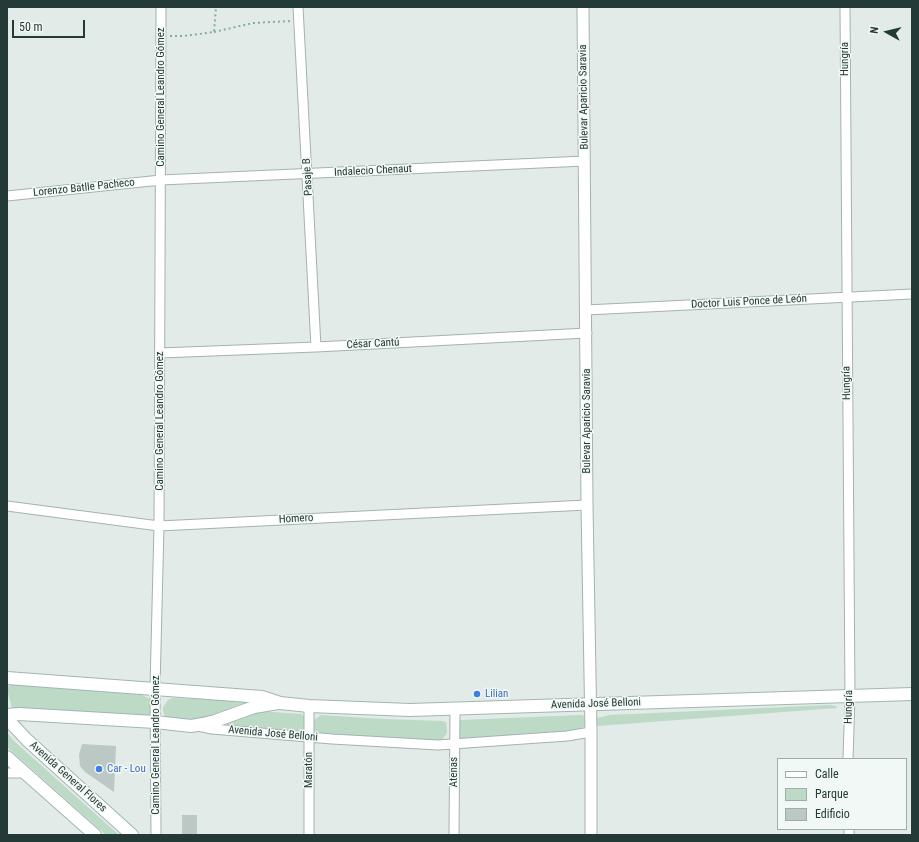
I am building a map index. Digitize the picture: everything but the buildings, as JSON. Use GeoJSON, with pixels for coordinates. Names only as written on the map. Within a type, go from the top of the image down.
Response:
{"type":"FeatureCollection","features":[{"type":"Feature","properties":{"kind":"main road","name":"Avenida José Belloni"},"geometry":{"type":"LineString","coordinates":[[7,678],[262,697],[280,703],[309,706],[410,710],[912,694]]}},
{"type":"Feature","properties":{"kind":"main road","name":"Avenida José Belloni"},"geometry":{"type":"LineString","coordinates":[[7,716],[19,714],[194,725],[215,721],[254,707],[280,703]]}},
{"type":"Feature","properties":{"kind":"main road","name":"Avenida General Flores"},"geometry":{"type":"LineString","coordinates":[[7,716],[11,723],[27,740],[132,835]]}},
{"type":"Feature","properties":{"kind":"main road"},"geometry":{"type":"LineString","coordinates":[[7,757],[95,835]]}},
{"type":"Feature","properties":{"kind":"street","name":"Camino General Leandro Gómez"},"geometry":{"type":"LineString","coordinates":[[156,835],[155,688],[159,526],[161,7]]}},
{"type":"Feature","properties":{"kind":"street","name":"Pasaje B"},"geometry":{"type":"LineString","coordinates":[[298,7],[316,347]]}},
{"type":"Feature","properties":{"kind":"street","name":"Bulevar Aparicio Saravia"},"geometry":{"type":"LineString","coordinates":[[583,7],[587,333],[587,505],[591,704],[591,835]]}},
{"type":"Feature","properties":{"kind":"street","name":"Hungría"},"geometry":{"type":"LineString","coordinates":[[845,7],[850,696],[848,758]]}},
{"type":"Feature","properties":{"kind":"street","name":"Indalecio Chenaut"},"geometry":{"type":"LineString","coordinates":[[161,180],[584,161]]}},
{"type":"Feature","properties":{"kind":"street","name":"Lorenzo Batlle Pacheco"},"geometry":{"type":"LineString","coordinates":[[7,196],[161,180]]}},
{"type":"Feature","properties":{"kind":"street","name":"Doctor Luis Ponce de León"},"geometry":{"type":"LineString","coordinates":[[586,310],[912,294]]}},
{"type":"Feature","properties":{"kind":"street","name":"César Cantú"},"geometry":{"type":"LineString","coordinates":[[160,353],[316,347],[587,333]]}},
{"type":"Feature","properties":{"kind":"street","name":"Homero"},"geometry":{"type":"LineString","coordinates":[[7,506],[159,526],[587,505]]}},
{"type":"Feature","properties":{"kind":"street","name":"Maratón"},"geometry":{"type":"LineString","coordinates":[[309,706],[309,835]]}},
{"type":"Feature","properties":{"kind":"street","name":"Atenas"},"geometry":{"type":"LineString","coordinates":[[454,835],[455,709]]}},
{"type":"Feature","properties":{"kind":"street","name":"Avenida José Belloni"},"geometry":{"type":"LineString","coordinates":[[194,725],[212,729],[438,745],[567,736],[591,732]]}},
{"type":"Feature","properties":{"kind":"street"},"geometry":{"type":"LineString","coordinates":[[7,774],[26,773]]}},
{"type":"Feature","properties":{"kind":"path"},"geometry":{"type":"LineString","coordinates":[[214,32],[216,7]]}},
{"type":"Feature","properties":{"kind":"path"},"geometry":{"type":"LineString","coordinates":[[161,36],[184,36],[214,32],[253,23],[298,21]]}},
{"type":"Feature","properties":{"kind":"green space"},"geometry":{"type":"Polygon","coordinates":[[[11,684],[142,695],[151,701],[151,712],[146,717],[14,710],[12,708],[7,690],[11,684]]]}},
{"type":"Feature","properties":{"kind":"green space"},"geometry":{"type":"Polygon","coordinates":[[[172,698],[270,702],[238,705],[206,720],[195,723],[165,717],[163,707],[168,700],[172,698]]]}},
{"type":"Feature","properties":{"kind":"green space"},"geometry":{"type":"Polygon","coordinates":[[[828,705],[836,706],[837,708],[596,725],[597,718],[610,715],[828,705]]]}},
{"type":"Feature","properties":{"kind":"green space"},"geometry":{"type":"Polygon","coordinates":[[[258,711],[301,714],[306,721],[304,731],[303,733],[226,727],[227,724],[258,711]]]}},
{"type":"Feature","properties":{"kind":"green space"},"geometry":{"type":"Polygon","coordinates":[[[321,715],[442,721],[446,722],[447,733],[442,740],[436,741],[316,733],[313,729],[314,720],[321,715]]]}},
{"type":"Feature","properties":{"kind":"green space"},"geometry":{"type":"Polygon","coordinates":[[[584,716],[585,725],[583,728],[577,730],[469,740],[464,740],[459,737],[460,720],[584,716]]]}},
{"type":"Feature","properties":{"kind":"green space"},"geometry":{"type":"Polygon","coordinates":[[[7,732],[14,741],[119,835],[106,835],[7,747],[7,732]]]}},
{"type":"Feature","properties":{"kind":"place","name":"Lilian"},"geometry":{"type":"Point","coordinates":[477,694]}},
{"type":"Feature","properties":{"kind":"place","name":"Car - Lou"},"geometry":{"type":"Point","coordinates":[99,769]}}]}
